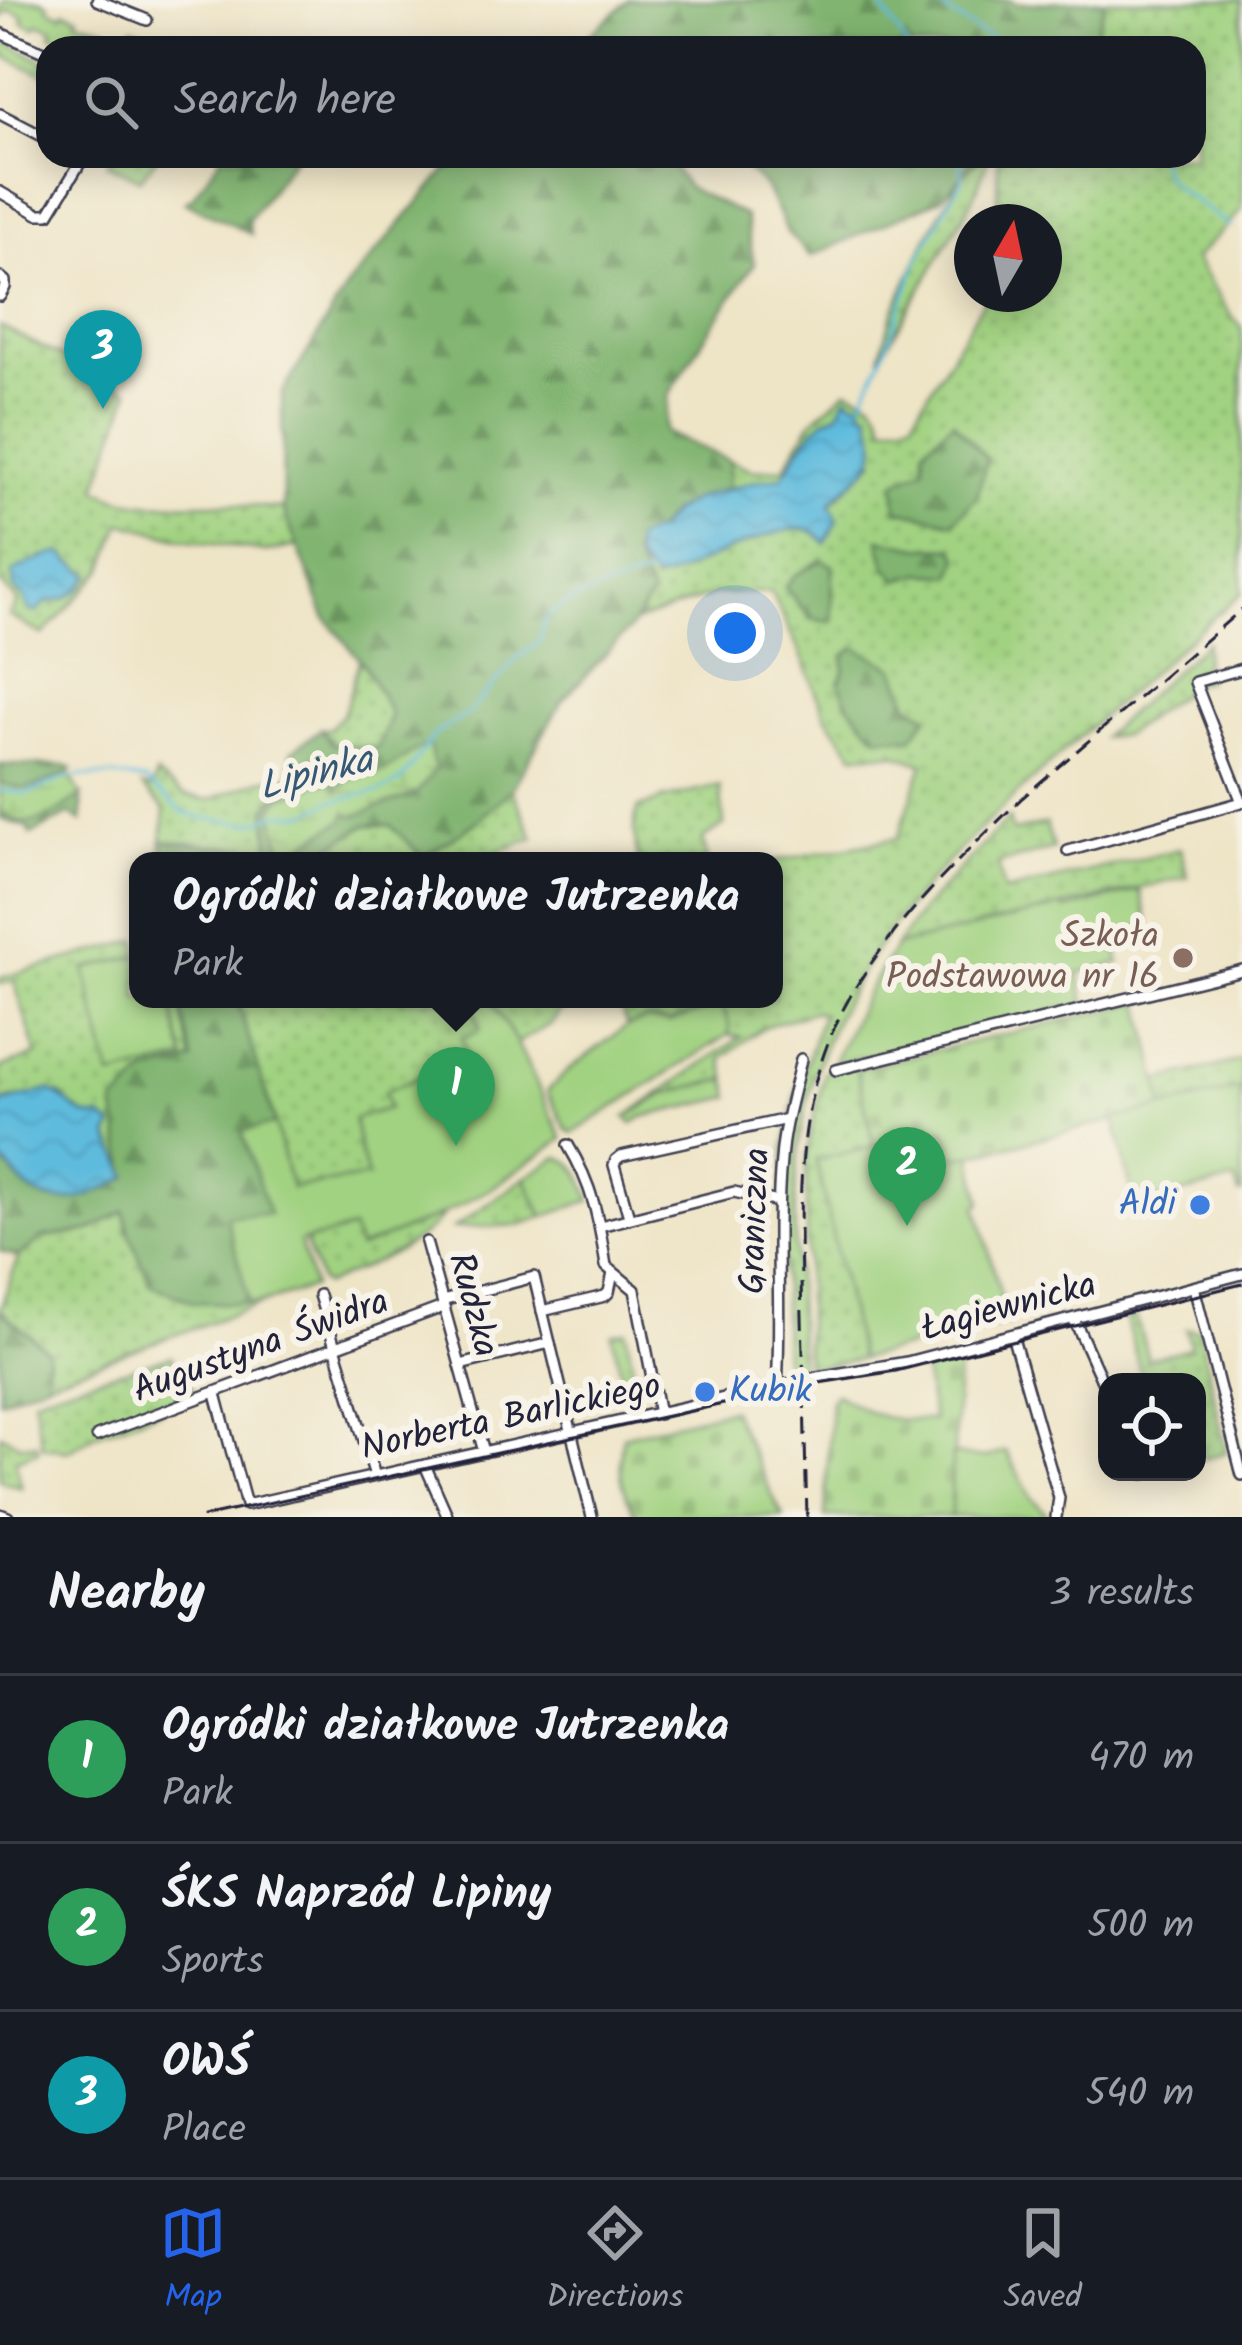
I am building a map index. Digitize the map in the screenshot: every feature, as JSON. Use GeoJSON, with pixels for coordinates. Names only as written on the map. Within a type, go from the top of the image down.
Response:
{"type":"FeatureCollection","features":[{"type":"Feature","properties":{"kind":"street"},"geometry":{"type":"LineString","coordinates":[[97,0],[147,20]]}},
{"type":"Feature","properties":{"kind":"street"},"geometry":{"type":"LineString","coordinates":[[0,33],[36,49]]}},
{"type":"Feature","properties":{"kind":"street"},"geometry":{"type":"LineString","coordinates":[[0,114],[36,133]]}},
{"type":"Feature","properties":{"kind":"street"},"geometry":{"type":"LineString","coordinates":[[0,193],[38,214],[49,214],[77,168]]}},
{"type":"Feature","properties":{"kind":"street"},"geometry":{"type":"LineString","coordinates":[[0,277],[5,287],[0,296]]}},
{"type":"Feature","properties":{"kind":"street"},"geometry":{"type":"LineString","coordinates":[[1068,851],[1242,802],[1196,682],[1242,669]]}},
{"type":"Feature","properties":{"kind":"street"},"geometry":{"type":"LineString","coordinates":[[836,1070],[1242,970]]}},
{"type":"Feature","properties":{"kind":"street","name":"Graniczna"},"geometry":{"type":"LineString","coordinates":[[782,1385],[778,1202],[781,1155],[801,1059]]}},
{"type":"Feature","properties":{"kind":"street"},"geometry":{"type":"LineString","coordinates":[[628,1217],[614,1165],[621,1156],[788,1119]]}},
{"type":"Feature","properties":{"kind":"street"},"geometry":{"type":"LineString","coordinates":[[568,1145],[585,1172],[606,1266],[635,1290],[659,1414]]}},
{"type":"Feature","properties":{"kind":"street"},"geometry":{"type":"LineString","coordinates":[[600,1226],[734,1192],[778,1202]]}},
{"type":"Feature","properties":{"kind":"street","name":"Rudzka"},"geometry":{"type":"LineString","coordinates":[[426,1242],[484,1452]]}},
{"type":"Feature","properties":{"kind":"street"},"geometry":{"type":"LineString","coordinates":[[592,1517],[542,1311],[605,1296],[613,1273]]}},
{"type":"Feature","properties":{"kind":"street","name":"Łagiewnicka"},"geometry":{"type":"LineString","coordinates":[[782,1385],[907,1362],[1242,1274]]}},
{"type":"Feature","properties":{"kind":"street","name":"Augustyna Świdra"},"geometry":{"type":"LineString","coordinates":[[97,1436],[443,1304],[534,1277],[542,1311]]}},
{"type":"Feature","properties":{"kind":"street"},"geometry":{"type":"LineString","coordinates":[[1194,1287],[1242,1475]]}},
{"type":"Feature","properties":{"kind":"street"},"geometry":{"type":"LineString","coordinates":[[319,1295],[375,1476]]}},
{"type":"Feature","properties":{"kind":"street"},"geometry":{"type":"LineString","coordinates":[[1074,1319],[1098,1373]]}},
{"type":"Feature","properties":{"kind":"street"},"geometry":{"type":"LineString","coordinates":[[1012,1335],[1059,1498],[1056,1517]]}},
{"type":"Feature","properties":{"kind":"street"},"geometry":{"type":"LineString","coordinates":[[460,1365],[550,1342]]}},
{"type":"Feature","properties":{"kind":"street","name":"Norberta Barlickiego"},"geometry":{"type":"LineString","coordinates":[[215,1394],[246,1505],[782,1385]]}},
{"type":"Feature","properties":{"kind":"street"},"geometry":{"type":"LineString","coordinates":[[425,1465],[448,1517]]}},
{"type":"Feature","properties":{"kind":"green space"},"geometry":{"type":"Polygon","coordinates":[[[5,0],[40,0],[62,15],[65,11],[78,16],[77,20],[116,36],[53,36],[53,29],[38,23],[35,28],[22,22],[24,16],[9,10],[0,19],[5,0]]]}},
{"type":"Feature","properties":{"kind":"green space"},"geometry":{"type":"Polygon","coordinates":[[[629,0],[1105,3],[1095,36],[588,36],[629,0]]]}},
{"type":"Feature","properties":{"kind":"green space"},"geometry":{"type":"Polygon","coordinates":[[[1097,0],[1242,0],[1242,210],[1195,259],[1242,327],[1242,593],[980,829],[903,913],[870,958],[819,1059],[804,1116],[796,1179],[800,1371],[784,1374],[785,1146],[822,1014],[815,1011],[763,1027],[722,1058],[727,1079],[667,1093],[626,1117],[741,1037],[728,1035],[730,1027],[722,1008],[783,1008],[783,859],[898,838],[923,764],[896,754],[854,754],[826,716],[771,592],[714,594],[635,622],[652,596],[636,561],[655,580],[780,532],[809,530],[825,542],[830,505],[875,460],[838,413],[782,478],[728,488],[730,461],[753,470],[784,468],[812,421],[847,390],[873,402],[885,426],[912,420],[977,312],[1062,312],[1062,204],[998,204],[998,168],[1206,168],[1206,36],[1095,36],[1104,3],[1097,0]]]}},
{"type":"Feature","properties":{"kind":"green space"},"geometry":{"type":"Polygon","coordinates":[[[133,28],[147,36],[125,36],[133,28]]]}},
{"type":"Feature","properties":{"kind":"green space"},"geometry":{"type":"Polygon","coordinates":[[[0,40],[36,56],[36,71],[0,54],[0,40]]]}},
{"type":"Feature","properties":{"kind":"green space"},"geometry":{"type":"Polygon","coordinates":[[[116,168],[149,168],[140,179],[116,168]]]}},
{"type":"Feature","properties":{"kind":"green space"},"geometry":{"type":"Polygon","coordinates":[[[213,168],[286,168],[248,221],[251,234],[185,202],[213,168]]]}},
{"type":"Feature","properties":{"kind":"green space"},"geometry":{"type":"Polygon","coordinates":[[[448,168],[673,168],[689,188],[745,216],[754,264],[669,395],[665,432],[730,461],[728,488],[673,512],[633,554],[652,596],[631,627],[562,701],[512,789],[475,823],[431,852],[418,852],[390,825],[366,825],[322,852],[162,852],[162,841],[270,851],[266,808],[291,776],[292,751],[321,729],[332,744],[378,748],[391,714],[365,666],[325,617],[283,509],[282,394],[348,286],[448,168]]]}},
{"type":"Feature","properties":{"kind":"green space"},"geometry":{"type":"Polygon","coordinates":[[[745,168],[970,168],[940,199],[811,256],[789,235],[766,188],[745,168]]]}},
{"type":"Feature","properties":{"kind":"green space"},"geometry":{"type":"Polygon","coordinates":[[[970,168],[985,168],[970,204],[954,204],[954,231],[880,358],[891,318],[960,178],[970,168]]]}},
{"type":"Feature","properties":{"kind":"green space"},"geometry":{"type":"Polygon","coordinates":[[[0,326],[130,391],[97,488],[139,503],[283,509],[298,546],[265,552],[121,523],[104,569],[43,635],[9,616],[18,602],[0,583],[0,326]]]}},
{"type":"Feature","properties":{"kind":"green space"},"geometry":{"type":"Polygon","coordinates":[[[953,421],[987,459],[977,496],[953,522],[897,510],[895,482],[924,468],[924,448],[953,421]]]}},
{"type":"Feature","properties":{"kind":"green space"},"geometry":{"type":"Polygon","coordinates":[[[879,539],[954,548],[959,557],[952,576],[923,573],[898,580],[886,566],[879,539]]]}},
{"type":"Feature","properties":{"kind":"green space"},"geometry":{"type":"Polygon","coordinates":[[[822,560],[833,566],[832,622],[811,619],[785,587],[822,560]]]}},
{"type":"Feature","properties":{"kind":"green space"},"geometry":{"type":"Polygon","coordinates":[[[1206,642],[1206,681],[1196,683],[1124,735],[1103,737],[1206,642]]]}},
{"type":"Feature","properties":{"kind":"green space"},"geometry":{"type":"Polygon","coordinates":[[[855,647],[895,668],[909,704],[928,716],[912,738],[876,736],[848,704],[839,683],[844,656],[855,647]]]}},
{"type":"Feature","properties":{"kind":"green space"},"geometry":{"type":"Polygon","coordinates":[[[359,661],[391,715],[378,749],[332,744],[321,729],[329,729],[344,713],[359,661]]]}},
{"type":"Feature","properties":{"kind":"green space"},"geometry":{"type":"Polygon","coordinates":[[[429,745],[435,770],[417,793],[357,815],[347,812],[344,820],[307,843],[292,850],[282,847],[272,809],[281,798],[319,782],[332,783],[338,790],[352,778],[384,771],[429,745]]]}},
{"type":"Feature","properties":{"kind":"green space"},"geometry":{"type":"Polygon","coordinates":[[[0,765],[72,769],[36,787],[21,789],[0,782],[0,765]]]}},
{"type":"Feature","properties":{"kind":"green space"},"geometry":{"type":"Polygon","coordinates":[[[69,773],[81,796],[51,815],[23,822],[0,812],[0,782],[28,788],[69,773]]]}},
{"type":"Feature","properties":{"kind":"green space"},"geometry":{"type":"Polygon","coordinates":[[[156,775],[184,795],[209,800],[260,780],[291,776],[266,808],[270,852],[162,841],[165,810],[143,787],[153,788],[156,775]]]}},
{"type":"Feature","properties":{"kind":"green space"},"geometry":{"type":"Polygon","coordinates":[[[720,786],[724,825],[703,839],[705,852],[637,852],[637,809],[720,786]]]}},
{"type":"Feature","properties":{"kind":"green space"},"geometry":{"type":"Polygon","coordinates":[[[512,789],[534,838],[497,852],[322,852],[366,825],[475,823],[512,789]]]}},
{"type":"Feature","properties":{"kind":"green space"},"geometry":{"type":"Polygon","coordinates":[[[82,794],[82,822],[70,814],[31,835],[27,827],[0,819],[0,812],[22,820],[43,818],[82,794]]]}},
{"type":"Feature","properties":{"kind":"green space"},"geometry":{"type":"Polygon","coordinates":[[[1009,818],[1012,832],[1046,824],[1053,849],[998,864],[1004,892],[1180,849],[1188,877],[896,946],[921,910],[1009,818]]]}},
{"type":"Feature","properties":{"kind":"green space"},"geometry":{"type":"Polygon","coordinates":[[[1140,890],[1149,926],[1073,946],[1074,950],[1114,940],[1120,963],[1079,973],[1085,1004],[833,1064],[867,992],[896,946],[1140,890]]]}},
{"type":"Feature","properties":{"kind":"green space"},"geometry":{"type":"Polygon","coordinates":[[[129,942],[129,1008],[181,1008],[194,1061],[147,1073],[128,1177],[109,1135],[113,1127],[84,1114],[60,1094],[0,1104],[0,1068],[37,1055],[14,981],[0,984],[0,978],[129,942]]]}},
{"type":"Feature","properties":{"kind":"green space"},"geometry":{"type":"Polygon","coordinates":[[[129,958],[129,1008],[172,1008],[185,1059],[111,1077],[85,969],[129,958]]]}},
{"type":"Feature","properties":{"kind":"green space"},"geometry":{"type":"Polygon","coordinates":[[[1141,1002],[1164,1108],[972,1155],[951,1157],[945,1130],[874,1146],[857,1069],[1141,1002]]]}},
{"type":"Feature","properties":{"kind":"green space"},"geometry":{"type":"Polygon","coordinates":[[[181,1008],[240,1008],[275,1124],[242,1133],[270,1214],[227,1217],[250,1304],[193,1302],[150,1284],[124,1211],[90,1231],[42,1238],[18,1257],[0,1251],[0,1160],[27,1188],[52,1200],[78,1198],[127,1177],[114,1104],[147,1073],[193,1061],[181,1008]]]}},
{"type":"Feature","properties":{"kind":"green space"},"geometry":{"type":"Polygon","coordinates":[[[240,1008],[472,1008],[480,1026],[468,1056],[384,1093],[390,1108],[360,1153],[369,1177],[291,1188],[240,1008]]]}},
{"type":"Feature","properties":{"kind":"green space"},"geometry":{"type":"Polygon","coordinates":[[[473,1008],[495,1008],[563,1139],[444,1214],[359,1248],[352,1229],[300,1242],[313,1287],[250,1304],[226,1216],[269,1214],[242,1132],[275,1124],[291,1188],[368,1177],[354,1119],[389,1108],[384,1092],[467,1057],[462,1037],[480,1026],[473,1008]]]}},
{"type":"Feature","properties":{"kind":"green space"},"geometry":{"type":"Polygon","coordinates":[[[495,1008],[562,1008],[551,1024],[517,1043],[495,1008]]]}},
{"type":"Feature","properties":{"kind":"green space"},"geometry":{"type":"Polygon","coordinates":[[[621,1008],[712,1008],[669,1022],[646,1019],[627,1026],[621,1008]]]}},
{"type":"Feature","properties":{"kind":"green space"},"geometry":{"type":"Polygon","coordinates":[[[722,1008],[730,1027],[728,1035],[573,1133],[567,1130],[547,1091],[627,1026],[646,1019],[669,1022],[722,1008]]]}},
{"type":"Feature","properties":{"kind":"green space"},"geometry":{"type":"Polygon","coordinates":[[[855,1058],[874,1146],[816,1160],[860,1359],[806,1369],[806,1166],[811,1128],[825,1072],[833,1064],[855,1058]]]}},
{"type":"Feature","properties":{"kind":"green space"},"geometry":{"type":"Polygon","coordinates":[[[1242,1060],[1242,1097],[1239,1089],[1164,1108],[1158,1081],[1242,1060]]]}},
{"type":"Feature","properties":{"kind":"green space"},"geometry":{"type":"Polygon","coordinates":[[[727,1079],[731,1097],[642,1117],[632,1124],[626,1117],[667,1093],[727,1079]]]}},
{"type":"Feature","properties":{"kind":"green space"},"geometry":{"type":"Polygon","coordinates":[[[1240,1089],[1242,1194],[1235,1180],[1135,1206],[1115,1119],[1240,1089]]]}},
{"type":"Feature","properties":{"kind":"green space"},"geometry":{"type":"Polygon","coordinates":[[[945,1130],[951,1157],[972,1155],[982,1203],[977,1206],[1008,1323],[860,1359],[816,1160],[945,1130]]]}},
{"type":"Feature","properties":{"kind":"green space"},"geometry":{"type":"Polygon","coordinates":[[[558,1157],[576,1168],[591,1200],[543,1217],[525,1178],[558,1157]]]}},
{"type":"Feature","properties":{"kind":"green space"},"geometry":{"type":"Polygon","coordinates":[[[525,1178],[543,1217],[519,1225],[454,1228],[525,1178]]]}},
{"type":"Feature","properties":{"kind":"green space"},"geometry":{"type":"Polygon","coordinates":[[[125,1210],[129,1232],[250,1304],[269,1301],[47,1381],[48,1351],[0,1310],[18,1257],[42,1238],[90,1231],[125,1210]]]}},
{"type":"Feature","properties":{"kind":"green space"},"geometry":{"type":"Polygon","coordinates":[[[444,1214],[406,1246],[325,1285],[305,1241],[353,1229],[359,1248],[444,1214]]]}},
{"type":"Feature","properties":{"kind":"green space"},"geometry":{"type":"Polygon","coordinates":[[[0,1310],[48,1351],[47,1381],[0,1400],[0,1310]]]}},
{"type":"Feature","properties":{"kind":"green space"},"geometry":{"type":"Polygon","coordinates":[[[1136,1317],[1148,1359],[1191,1348],[1186,1329],[1199,1330],[1226,1452],[1206,1458],[1206,1373],[1141,1373],[1126,1320],[1136,1317]]]}},
{"type":"Feature","properties":{"kind":"green space"},"geometry":{"type":"Polygon","coordinates":[[[626,1331],[636,1381],[623,1383],[612,1334],[626,1331]]]}},
{"type":"Feature","properties":{"kind":"green space"},"geometry":{"type":"Polygon","coordinates":[[[172,1356],[179,1376],[191,1384],[195,1397],[96,1434],[69,1451],[42,1447],[33,1398],[172,1356]]]}},
{"type":"Feature","properties":{"kind":"green space"},"geometry":{"type":"Polygon","coordinates":[[[958,1363],[951,1517],[825,1517],[831,1400],[836,1394],[882,1416],[933,1420],[924,1370],[958,1363]]]}},
{"type":"Feature","properties":{"kind":"green space"},"geometry":{"type":"Polygon","coordinates":[[[731,1409],[783,1517],[637,1517],[622,1478],[623,1436],[731,1409]]]}},
{"type":"Feature","properties":{"kind":"green space"},"geometry":{"type":"Polygon","coordinates":[[[0,1434],[20,1444],[36,1444],[38,1451],[15,1460],[22,1488],[0,1481],[0,1434]]]}},
{"type":"Feature","properties":{"kind":"green space"},"geometry":{"type":"Polygon","coordinates":[[[1006,1451],[1031,1498],[1050,1517],[951,1517],[952,1455],[986,1458],[1006,1451]]]}},
{"type":"Feature","properties":{"kind":"water"},"geometry":{"type":"Polygon","coordinates":[[[847,396],[862,401],[862,411],[868,411],[876,445],[869,465],[830,504],[838,520],[825,543],[812,531],[798,529],[740,546],[669,577],[655,580],[641,567],[635,540],[658,530],[673,512],[695,499],[782,477],[812,431],[838,413],[847,396]]]}},
{"type":"Feature","properties":{"kind":"water"},"geometry":{"type":"Polygon","coordinates":[[[63,553],[91,575],[72,594],[47,602],[37,612],[29,611],[14,588],[13,572],[63,553]]]}},
{"type":"Feature","properties":{"kind":"water"},"geometry":{"type":"Polygon","coordinates":[[[48,1090],[113,1127],[109,1135],[128,1177],[78,1199],[52,1200],[28,1188],[0,1160],[0,1104],[48,1090]]]}},
{"type":"Feature","properties":{"kind":"waterway","name":"Lipinka"},"geometry":{"type":"LineString","coordinates":[[878,0],[900,36]]}},
{"type":"Feature","properties":{"kind":"waterway"},"geometry":{"type":"LineString","coordinates":[[928,0],[987,36]]}},
{"type":"Feature","properties":{"kind":"waterway","name":"Lipinka"},"geometry":{"type":"LineString","coordinates":[[862,401],[918,259],[963,178],[962,168]]}},
{"type":"Feature","properties":{"kind":"waterway"},"geometry":{"type":"LineString","coordinates":[[1162,168],[1172,185],[1231,227]]}},
{"type":"Feature","properties":{"kind":"waterway","name":"Lipinka"},"geometry":{"type":"LineString","coordinates":[[0,790],[26,794],[63,779],[114,776],[146,781],[183,812],[244,823],[275,814],[305,814],[333,801],[380,791],[400,782],[436,733],[468,714],[519,656],[538,644],[544,623],[556,610],[649,575]]}},
{"type":"Feature","properties":{"kind":"tram line"},"geometry":{"type":"LineString","coordinates":[[203,1517],[819,1383],[896,1371],[1242,1284]]}},
{"type":"Feature","properties":{"kind":"railway"},"geometry":{"type":"LineString","coordinates":[[807,1517],[801,1190],[810,1108],[834,1029],[871,963],[954,865],[1022,798],[1242,609]]}},
{"type":"Feature","properties":{"kind":"place","name":"OWŚ"},"geometry":{"type":"Point","coordinates":[103,409]}},
{"type":"Feature","properties":{"kind":"place","name":"Szkoła Podstawowa nr 16"},"geometry":{"type":"Point","coordinates":[1183,958]}},
{"type":"Feature","properties":{"kind":"place","name":"Ogródki działkowe Jutrzenka"},"geometry":{"type":"Point","coordinates":[456,1146]}},
{"type":"Feature","properties":{"kind":"place","name":"Aldi"},"geometry":{"type":"Point","coordinates":[1200,1205]}},
{"type":"Feature","properties":{"kind":"place","name":"ŚKS Naprzód Lipiny"},"geometry":{"type":"Point","coordinates":[907,1226]}},
{"type":"Feature","properties":{"kind":"place","name":"Kubik"},"geometry":{"type":"Point","coordinates":[705,1392]}}]}
